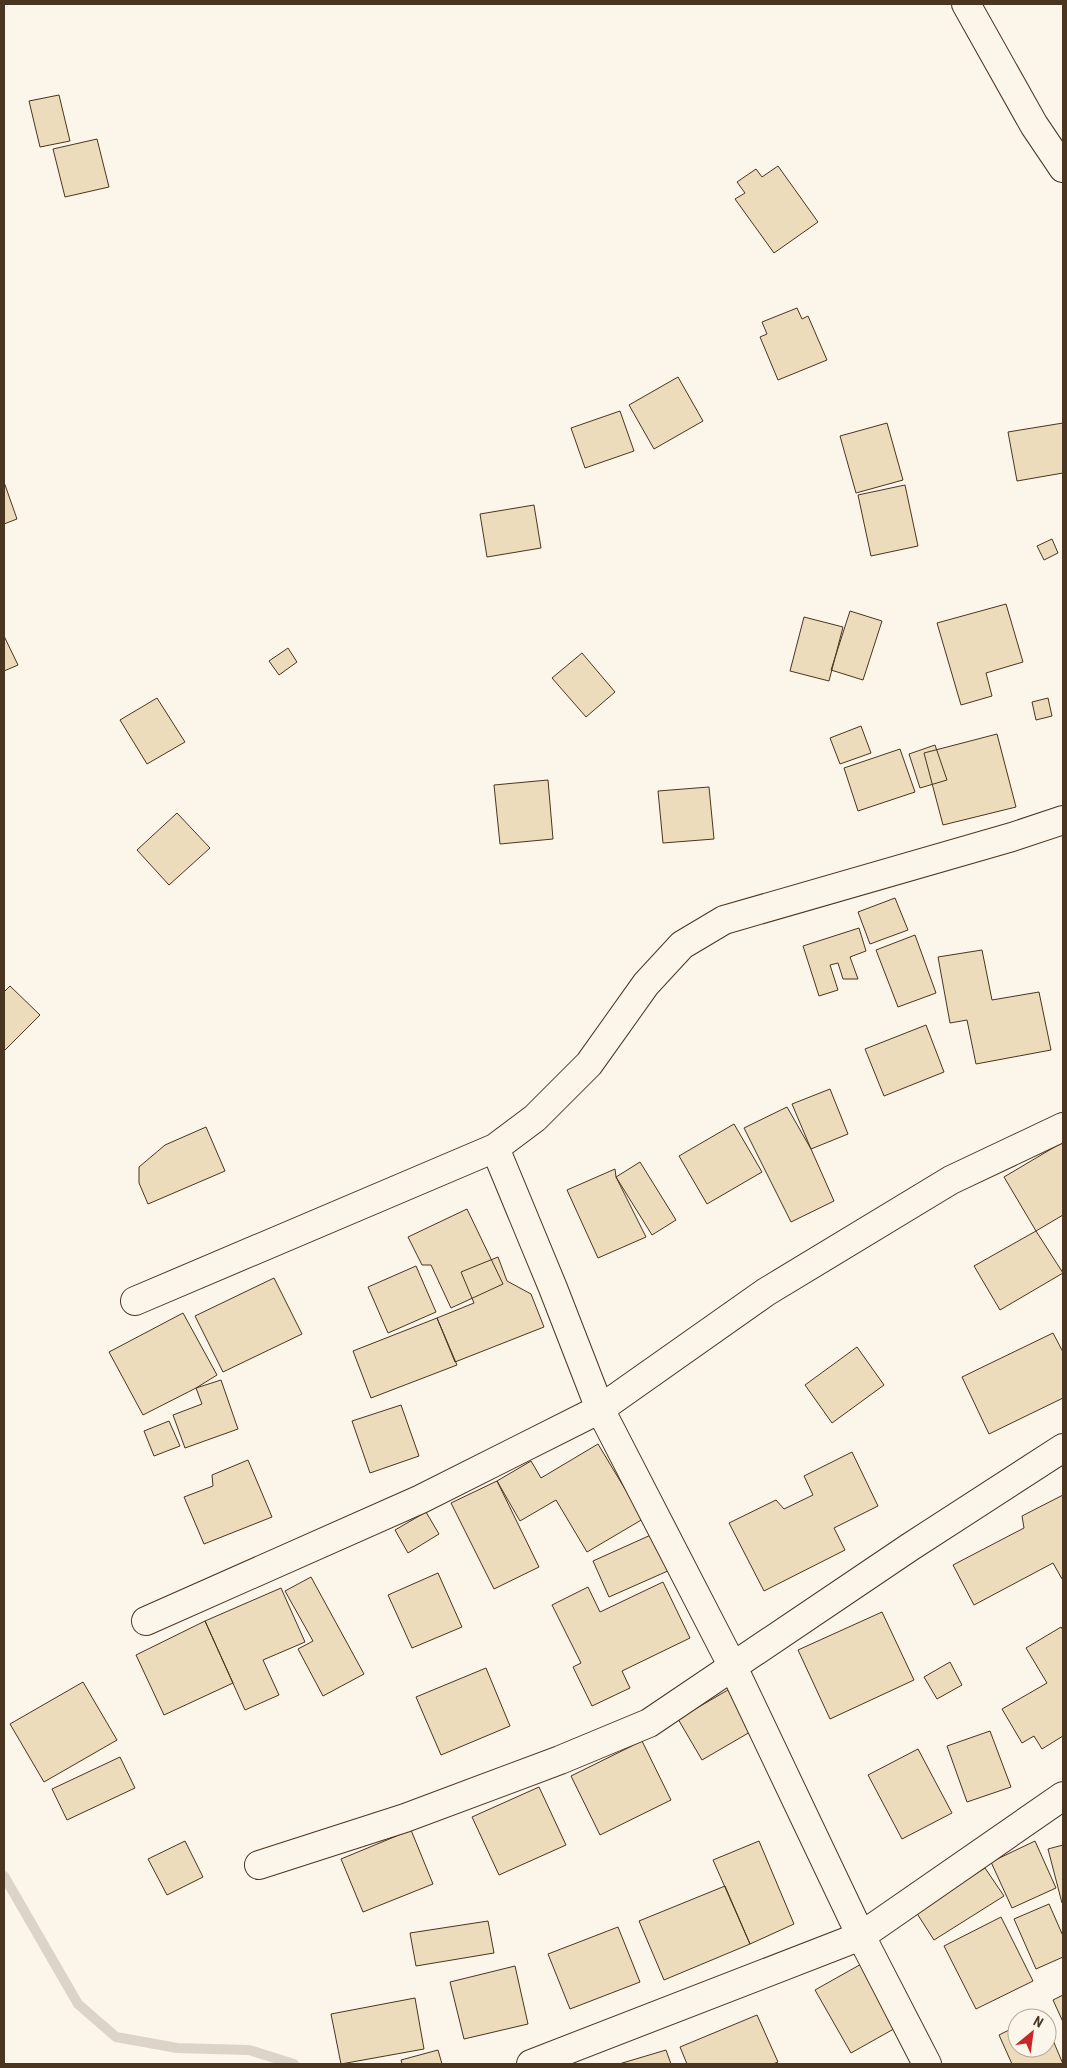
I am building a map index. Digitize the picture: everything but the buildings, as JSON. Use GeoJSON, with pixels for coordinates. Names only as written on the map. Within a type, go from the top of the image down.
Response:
{"type":"FeatureCollection","features":[{"type":"Feature","properties":{"kind":"street"},"geometry":{"type":"LineString","coordinates":[[966,4],[1034,125],[1063,168]]}},
{"type":"Feature","properties":{"kind":"street"},"geometry":{"type":"LineString","coordinates":[[135,1301],[495,1148],[535,1118],[589,1064],[646,984],[682,945],[724,920],[1012,837],[1063,820]]}},
{"type":"Feature","properties":{"kind":"street"},"geometry":{"type":"LineString","coordinates":[[146,1621],[421,1499],[600,1409],[774,1287],[951,1180],[1063,1127]]}},
{"type":"Feature","properties":{"kind":"street"},"geometry":{"type":"LineString","coordinates":[[495,1148],[553,1288],[600,1409],[733,1667],[862,1936],[927,2064]]}},
{"type":"Feature","properties":{"kind":"street"},"geometry":{"type":"LineString","coordinates":[[259,1864],[405,1818],[569,1757],[649,1723],[910,1547],[1063,1448]]}},
{"type":"Feature","properties":{"kind":"street"},"geometry":{"type":"LineString","coordinates":[[531,2064],[862,1936],[1063,1796]]}},
{"type":"Feature","properties":{"kind":"waterway"},"geometry":{"type":"LineString","coordinates":[[4,1876],[78,2004],[116,2037],[177,2048],[249,2050],[294,2064]]}}]}
